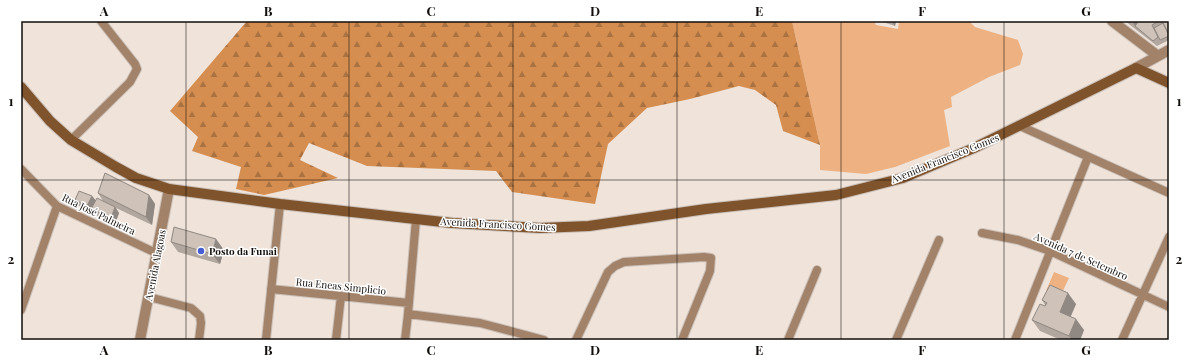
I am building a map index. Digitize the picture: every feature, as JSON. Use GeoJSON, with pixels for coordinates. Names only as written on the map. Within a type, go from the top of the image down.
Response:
{"type":"FeatureCollection","features":[{"type":"Feature","properties":{"kind":"main road"},"geometry":{"type":"LineString","coordinates":[[1136,68],[1169,83]]}},
{"type":"Feature","properties":{"kind":"main road","name":"Avenida Francisco Gomes"},"geometry":{"type":"LineString","coordinates":[[21,87],[50,121],[71,140],[116,168],[136,178],[169,189],[280,204],[452,223],[540,228],[589,226],[706,209],[836,195],[902,178],[974,148],[1136,68]]}},
{"type":"Feature","properties":{"kind":"street"},"geometry":{"type":"LineString","coordinates":[[71,140],[130,82],[138,69],[101,21]]}},
{"type":"Feature","properties":{"kind":"street"},"geometry":{"type":"LineString","coordinates":[[1112,21],[1158,56]]}},
{"type":"Feature","properties":{"kind":"street"},"geometry":{"type":"LineString","coordinates":[[1136,68],[1169,50]]}},
{"type":"Feature","properties":{"kind":"street"},"geometry":{"type":"LineString","coordinates":[[1020,126],[1169,193]]}},
{"type":"Feature","properties":{"kind":"street"},"geometry":{"type":"LineString","coordinates":[[1015,340],[1088,157]]}},
{"type":"Feature","properties":{"kind":"street","name":"Rua José Palmeira"},"geometry":{"type":"LineString","coordinates":[[21,169],[57,206],[156,253]]}},
{"type":"Feature","properties":{"kind":"street","name":"Avenida Alagoas"},"geometry":{"type":"LineString","coordinates":[[140,340],[169,189]]}},
{"type":"Feature","properties":{"kind":"street"},"geometry":{"type":"LineString","coordinates":[[266,340],[280,204]]}},
{"type":"Feature","properties":{"kind":"street"},"geometry":{"type":"LineString","coordinates":[[21,310],[57,206]]}},
{"type":"Feature","properties":{"kind":"street"},"geometry":{"type":"LineString","coordinates":[[405,340],[416,219]]}},
{"type":"Feature","properties":{"kind":"street","name":"Avenida 7 de Setembro"},"geometry":{"type":"LineString","coordinates":[[982,233],[1018,240],[1050,251],[1169,307]]}},
{"type":"Feature","properties":{"kind":"street"},"geometry":{"type":"LineString","coordinates":[[1122,340],[1169,237]]}},
{"type":"Feature","properties":{"kind":"street"},"geometry":{"type":"LineString","coordinates":[[896,340],[939,240]]}},
{"type":"Feature","properties":{"kind":"street"},"geometry":{"type":"LineString","coordinates":[[576,340],[608,272],[615,266],[624,262],[704,257],[710,258],[710,271],[682,340]]}},
{"type":"Feature","properties":{"kind":"street"},"geometry":{"type":"LineString","coordinates":[[788,340],[817,270]]}},
{"type":"Feature","properties":{"kind":"street","name":"Rua Eneas Simplicio"},"geometry":{"type":"LineString","coordinates":[[271,288],[409,303]]}},
{"type":"Feature","properties":{"kind":"street"},"geometry":{"type":"LineString","coordinates":[[336,340],[341,296]]}},
{"type":"Feature","properties":{"kind":"street"},"geometry":{"type":"LineString","coordinates":[[149,297],[192,308],[200,316],[201,323],[199,340]]}},
{"type":"Feature","properties":{"kind":"street"},"geometry":{"type":"LineString","coordinates":[[408,314],[480,323],[544,340]]}},
{"type":"Feature","properties":{"kind":"shaded area"},"geometry":{"type":"Polygon","coordinates":[[[792,21],[874,21],[876,25],[898,29],[899,21],[969,21],[975,27],[1018,40],[1023,54],[1020,65],[989,77],[951,97],[952,107],[944,110],[950,146],[895,167],[866,174],[820,170],[820,145],[792,21]]]}},
{"type":"Feature","properties":{"kind":"shaded area"},"geometry":{"type":"Polygon","coordinates":[[[1054,272],[1069,278],[1060,297],[1046,291],[1054,272]]]}},
{"type":"Feature","properties":{"kind":"green space"},"geometry":{"type":"Polygon","coordinates":[[[247,21],[792,21],[820,145],[783,131],[776,105],[755,90],[739,86],[690,99],[647,108],[608,144],[595,204],[512,192],[496,171],[367,166],[309,143],[300,160],[338,178],[264,195],[236,189],[241,167],[192,151],[198,137],[170,111],[247,21]]]}},
{"type":"Feature","properties":{"kind":"building"},"geometry":{"type":"Polygon","coordinates":[[[1139,21],[1159,21],[1152,25],[1158,37],[1153,41],[1135,26],[1139,21]]]}},
{"type":"Feature","properties":{"kind":"building"},"geometry":{"type":"Polygon","coordinates":[[[1162,21],[1169,21],[1168,33],[1162,21]]]}},
{"type":"Feature","properties":{"kind":"building"},"geometry":{"type":"Polygon","coordinates":[[[1163,23],[1169,36],[1160,40],[1154,28],[1163,23]]]}},
{"type":"Feature","properties":{"kind":"building"},"geometry":{"type":"Polygon","coordinates":[[[105,173],[149,195],[146,217],[98,193],[105,173]]]}},
{"type":"Feature","properties":{"kind":"building"},"geometry":{"type":"Polygon","coordinates":[[[79,191],[92,196],[87,206],[75,200],[79,191]]]}},
{"type":"Feature","properties":{"kind":"building"},"geometry":{"type":"Polygon","coordinates":[[[97,198],[115,207],[111,218],[91,209],[97,198]]]}},
{"type":"Feature","properties":{"kind":"building"},"geometry":{"type":"Polygon","coordinates":[[[174,227],[216,239],[212,254],[171,242],[174,227]]]}},
{"type":"Feature","properties":{"kind":"building"},"geometry":{"type":"Polygon","coordinates":[[[1050,285],[1068,293],[1060,312],[1076,319],[1069,336],[1032,320],[1040,304],[1045,306],[1047,303],[1042,300],[1050,285]]]}},
{"type":"Feature","properties":{"kind":"place","name":"Posto da Funai"},"geometry":{"type":"Point","coordinates":[201,251]}}]}
